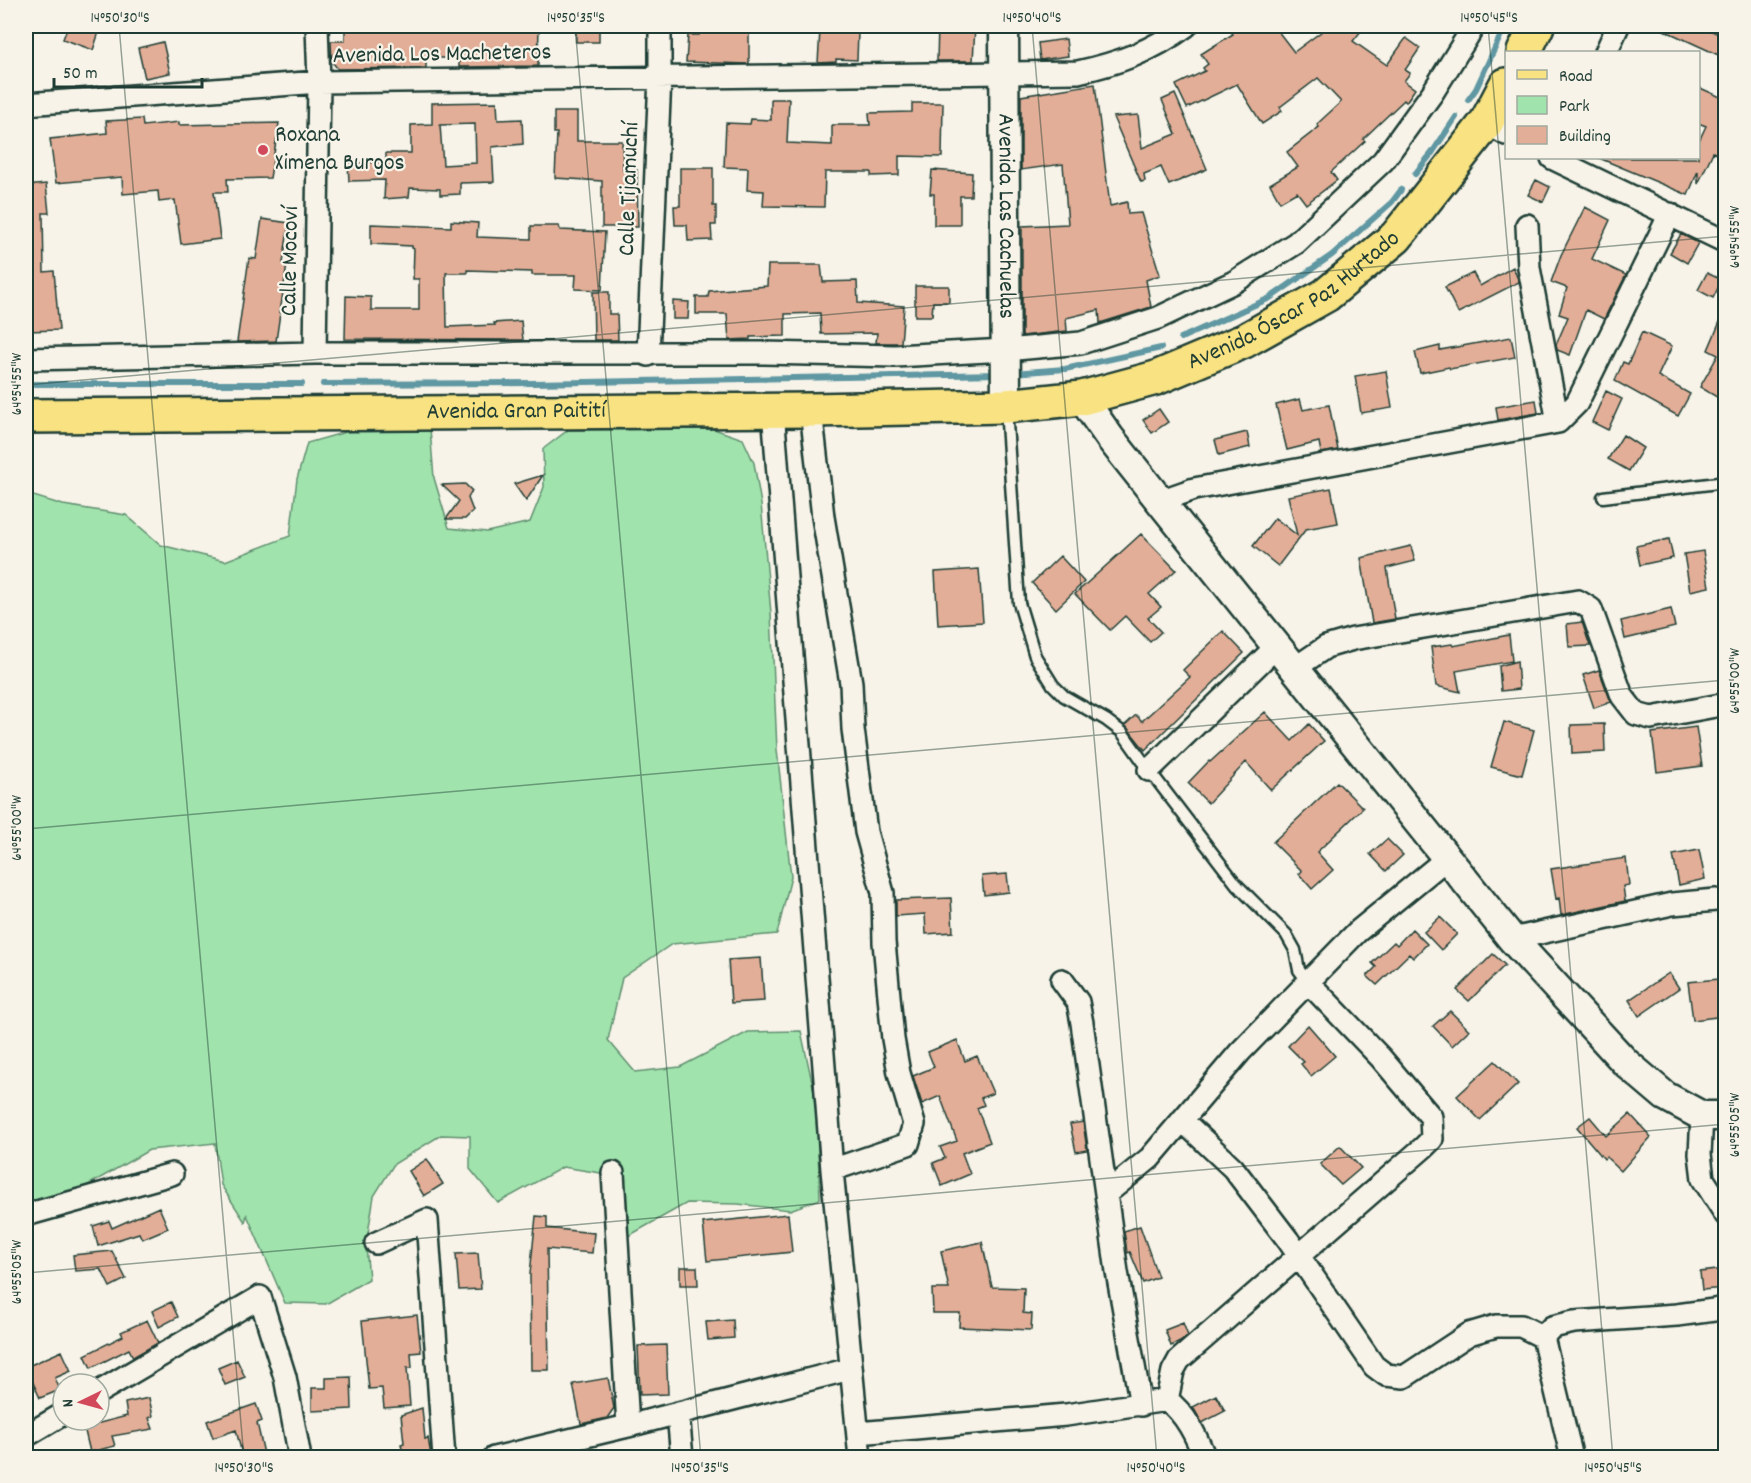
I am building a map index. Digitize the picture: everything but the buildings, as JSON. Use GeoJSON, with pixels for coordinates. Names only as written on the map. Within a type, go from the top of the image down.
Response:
{"type":"FeatureCollection","features":[{"type":"Feature","properties":{"kind":"main road"},"geometry":{"type":"LineString","coordinates":[[1524,51],[1537,26]]}},
{"type":"Feature","properties":{"kind":"main road","name":"Avenida Óscar Paz Hurtado"},"geometry":{"type":"LineString","coordinates":[[1006,376],[1082,398],[1156,378],[1234,345],[1326,295],[1396,237],[1496,128],[1505,89]]}},
{"type":"Feature","properties":{"kind":"main road","name":"Avenida Gran Paitití"},"geometry":{"type":"LineString","coordinates":[[26,416],[811,410],[1006,376]]}},
{"type":"Feature","properties":{"kind":"street","name":"Calle Mocoví"},"geometry":{"type":"LineString","coordinates":[[315,353],[319,82],[317,26]]}},
{"type":"Feature","properties":{"kind":"street","name":"Calle Tijamuchí"},"geometry":{"type":"LineString","coordinates":[[648,355],[660,77],[660,26]]}},
{"type":"Feature","properties":{"kind":"street","name":"Avenida Las Cachuelas"},"geometry":{"type":"LineString","coordinates":[[1004,26],[1006,376]]}},
{"type":"Feature","properties":{"kind":"street","name":"Avenida Los Macheteros"},"geometry":{"type":"LineString","coordinates":[[26,104],[319,82],[1004,75],[1078,72],[1118,63],[1154,47],[1186,26]]}},
{"type":"Feature","properties":{"kind":"street"},"geometry":{"type":"LineString","coordinates":[[26,359],[315,353],[648,355],[764,353],[894,356],[1006,376],[1081,343],[1158,318],[1234,282],[1296,243],[1383,161],[1433,92],[1474,26]]}},
{"type":"Feature","properties":{"kind":"street"},"geometry":{"type":"LineString","coordinates":[[1606,51],[1618,26]]}},
{"type":"Feature","properties":{"kind":"street"},"geometry":{"type":"LineString","coordinates":[[1557,159],[1725,242]]}},
{"type":"Feature","properties":{"kind":"street"},"geometry":{"type":"LineString","coordinates":[[1160,501],[1194,489],[1557,422],[1577,403],[1670,214]]}},
{"type":"Feature","properties":{"kind":"street"},"geometry":{"type":"LineString","coordinates":[[1527,225],[1529,268],[1557,422]]}},
{"type":"Feature","properties":{"kind":"street"},"geometry":{"type":"LineString","coordinates":[[1082,398],[1110,438],[1160,501],[1512,939],[1625,1062],[1665,1096],[1714,1116],[1700,1154],[1703,1179],[1725,1215]]}},
{"type":"Feature","properties":{"kind":"street"},"geometry":{"type":"LineString","coordinates":[[773,410],[832,1170],[860,1458]]}},
{"type":"Feature","properties":{"kind":"street"},"geometry":{"type":"LineString","coordinates":[[811,410],[823,517],[851,683],[853,729],[866,832],[883,893],[884,942],[893,1039],[899,1073],[914,1124],[908,1144],[832,1170]]}},
{"type":"Feature","properties":{"kind":"street"},"geometry":{"type":"LineString","coordinates":[[1295,668],[1326,646],[1353,639],[1578,601],[1591,609],[1622,696],[1636,714],[1651,718],[1725,704]]}},
{"type":"Feature","properties":{"kind":"street"},"geometry":{"type":"LineString","coordinates":[[1149,770],[1277,646]]}},
{"type":"Feature","properties":{"kind":"street"},"geometry":{"type":"LineString","coordinates":[[1107,1193],[1150,1158],[1240,1052],[1357,932],[1446,859]]}},
{"type":"Feature","properties":{"kind":"street"},"geometry":{"type":"LineString","coordinates":[[1512,939],[1672,904],[1716,900]]}},
{"type":"Feature","properties":{"kind":"street"},"geometry":{"type":"LineString","coordinates":[[1062,980],[1078,1002],[1117,1272],[1141,1405]]}},
{"type":"Feature","properties":{"kind":"street"},"geometry":{"type":"LineString","coordinates":[[1167,1400],[1173,1371],[1179,1360],[1300,1257],[1424,1148],[1432,1138],[1431,1118],[1381,1058],[1308,982]]}},
{"type":"Feature","properties":{"kind":"street"},"geometry":{"type":"LineString","coordinates":[[1182,1120],[1233,1168],[1300,1257],[1374,1366],[1386,1375],[1404,1377],[1469,1334],[1496,1326],[1521,1326],[1543,1338],[1572,1458]]}},
{"type":"Feature","properties":{"kind":"street"},"geometry":{"type":"LineString","coordinates":[[613,1173],[628,1426]]}},
{"type":"Feature","properties":{"kind":"street"},"geometry":{"type":"LineString","coordinates":[[26,1215],[172,1174]]}},
{"type":"Feature","properties":{"kind":"street"},"geometry":{"type":"LineString","coordinates":[[376,1243],[427,1220],[444,1458]]}},
{"type":"Feature","properties":{"kind":"street"},"geometry":{"type":"LineString","coordinates":[[111,1385],[260,1297],[285,1377],[300,1458]]}},
{"type":"Feature","properties":{"kind":"street"},"geometry":{"type":"LineString","coordinates":[[1543,1338],[1552,1327],[1574,1322],[1677,1315],[1725,1307]]}},
{"type":"Feature","properties":{"kind":"street"},"geometry":{"type":"LineString","coordinates":[[494,1458],[850,1369]]}},
{"type":"Feature","properties":{"kind":"street"},"geometry":{"type":"LineString","coordinates":[[858,1433],[1066,1415],[1167,1400],[1178,1408],[1196,1436],[1205,1458]]}},
{"type":"Feature","properties":{"kind":"street"},"geometry":{"type":"LineString","coordinates":[[678,1413],[682,1458]]}},
{"type":"Feature","properties":{"kind":"street"},"geometry":{"type":"LineString","coordinates":[[26,1436],[51,1421]]}},
{"type":"Feature","properties":{"kind":"lane"},"geometry":{"type":"LineString","coordinates":[[1006,376],[1019,603],[1035,656],[1053,685],[1064,696],[1122,732],[1237,885],[1286,934],[1295,950],[1299,970],[1308,982]]}},
{"type":"Feature","properties":{"kind":"lane"},"geometry":{"type":"LineString","coordinates":[[1603,497],[1725,482]]}},
{"type":"Feature","properties":{"kind":"green space"},"geometry":{"type":"Polygon","coordinates":[[[430,429],[434,478],[449,528],[487,532],[530,522],[544,487],[543,449],[568,430],[714,429],[743,439],[754,463],[761,504],[771,613],[777,750],[791,877],[777,934],[672,944],[622,978],[608,1040],[635,1072],[680,1067],[748,1032],[801,1031],[816,1100],[820,1199],[790,1210],[738,1204],[687,1203],[623,1239],[607,1174],[563,1167],[498,1203],[470,1169],[470,1136],[441,1135],[394,1164],[374,1196],[366,1246],[369,1279],[326,1304],[285,1303],[247,1215],[245,1222],[221,1185],[215,1143],[149,1150],[69,1196],[26,1206],[26,482],[30,495],[63,505],[126,515],[161,545],[225,561],[290,536],[297,479],[307,443],[353,430],[430,429]]]}},
{"type":"Feature","properties":{"kind":"waterway"},"geometry":{"type":"LineString","coordinates":[[1468,100],[1476,89],[1505,26]]}},
{"type":"Feature","properties":{"kind":"waterway"},"geometry":{"type":"LineString","coordinates":[[1415,174],[1456,117]]}},
{"type":"Feature","properties":{"kind":"waterway"},"geometry":{"type":"LineString","coordinates":[[1181,338],[1270,298],[1332,255],[1392,202],[1401,190]]}},
{"type":"Feature","properties":{"kind":"waterway"},"geometry":{"type":"LineString","coordinates":[[1013,373],[1065,369],[1161,348]]}},
{"type":"Feature","properties":{"kind":"waterway"},"geometry":{"type":"LineString","coordinates":[[323,384],[533,383],[1000,374]]}},
{"type":"Feature","properties":{"kind":"waterway"},"geometry":{"type":"LineString","coordinates":[[26,384],[302,384]]}},
{"type":"Feature","properties":{"kind":"place","name":"Roxana Ximena Burgos"},"geometry":{"type":"Point","coordinates":[263,150]}}]}
